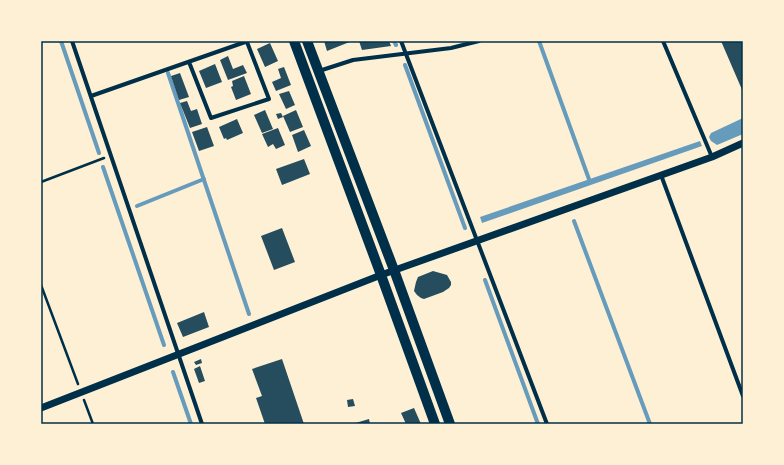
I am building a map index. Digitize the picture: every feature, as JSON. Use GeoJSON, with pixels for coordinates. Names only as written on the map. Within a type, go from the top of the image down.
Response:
{"type":"FeatureCollection","features":[{"type":"Feature","properties":{"kind":"main road"},"geometry":{"type":"LineString","coordinates":[[294,41],[382,275],[435,424]]}},
{"type":"Feature","properties":{"kind":"main road"},"geometry":{"type":"LineString","coordinates":[[307,41],[394,270],[450,424]]}},
{"type":"Feature","properties":{"kind":"street"},"geometry":{"type":"LineString","coordinates":[[72,41],[202,424]]}},
{"type":"Feature","properties":{"kind":"street"},"geometry":{"type":"LineString","coordinates":[[91,96],[248,41],[269,98],[211,118],[189,62]]}},
{"type":"Feature","properties":{"kind":"street"},"geometry":{"type":"LineString","coordinates":[[401,41],[547,424]]}},
{"type":"Feature","properties":{"kind":"street"},"geometry":{"type":"LineString","coordinates":[[318,71],[352,60],[451,48],[479,41]]}},
{"type":"Feature","properties":{"kind":"street"},"geometry":{"type":"LineString","coordinates":[[663,41],[712,157]]}},
{"type":"Feature","properties":{"kind":"street"},"geometry":{"type":"LineString","coordinates":[[41,408],[394,270],[712,157],[743,143]]}},
{"type":"Feature","properties":{"kind":"street"},"geometry":{"type":"LineString","coordinates":[[661,175],[743,396]]}},
{"type":"Feature","properties":{"kind":"path"},"geometry":{"type":"LineString","coordinates":[[41,182],[111,155]]}},
{"type":"Feature","properties":{"kind":"path"},"geometry":{"type":"LineString","coordinates":[[41,286],[93,424]]}},
{"type":"Feature","properties":{"kind":"water"},"geometry":{"type":"Polygon","coordinates":[[[743,118],[743,134],[717,145],[711,141],[709,137],[711,133],[743,118]]]}},
{"type":"Feature","properties":{"kind":"water"},"geometry":{"type":"Polygon","coordinates":[[[700,141],[702,146],[482,223],[480,217],[700,141]]]}},
{"type":"Feature","properties":{"kind":"building"},"geometry":{"type":"Polygon","coordinates":[[[324,41],[352,41],[327,51],[324,41]]]}},
{"type":"Feature","properties":{"kind":"building"},"geometry":{"type":"Polygon","coordinates":[[[359,41],[389,41],[391,46],[362,50],[359,41]]]}},
{"type":"Feature","properties":{"kind":"building"},"geometry":{"type":"Polygon","coordinates":[[[721,41],[743,41],[743,92],[721,41]]]}},
{"type":"Feature","properties":{"kind":"building"},"geometry":{"type":"Polygon","coordinates":[[[270,43],[278,61],[265,67],[257,49],[270,43]]]}},
{"type":"Feature","properties":{"kind":"building"},"geometry":{"type":"Polygon","coordinates":[[[228,56],[233,69],[243,65],[247,73],[228,80],[220,60],[228,56]]]}},
{"type":"Feature","properties":{"kind":"building"},"geometry":{"type":"Polygon","coordinates":[[[215,64],[222,82],[206,88],[199,71],[215,64]]]}},
{"type":"Feature","properties":{"kind":"building"},"geometry":{"type":"Polygon","coordinates":[[[284,67],[291,85],[276,91],[272,82],[281,78],[278,69],[284,67]]]}},
{"type":"Feature","properties":{"kind":"building"},"geometry":{"type":"Polygon","coordinates":[[[180,73],[189,97],[179,100],[171,76],[180,73]]]}},
{"type":"Feature","properties":{"kind":"building"},"geometry":{"type":"Polygon","coordinates":[[[244,76],[251,94],[236,100],[231,87],[233,86],[232,81],[244,76]]]}},
{"type":"Feature","properties":{"kind":"building"},"geometry":{"type":"Polygon","coordinates":[[[289,91],[295,105],[286,109],[279,94],[289,91]]]}},
{"type":"Feature","properties":{"kind":"building"},"geometry":{"type":"Polygon","coordinates":[[[187,101],[191,111],[197,109],[202,124],[190,128],[180,103],[187,101]]]}},
{"type":"Feature","properties":{"kind":"building"},"geometry":{"type":"Polygon","coordinates":[[[265,110],[273,129],[262,133],[254,115],[265,110]]]}},
{"type":"Feature","properties":{"kind":"building"},"geometry":{"type":"Polygon","coordinates":[[[296,110],[303,127],[290,132],[283,116],[296,110]]]}},
{"type":"Feature","properties":{"kind":"building"},"geometry":{"type":"Polygon","coordinates":[[[281,113],[283,117],[278,119],[276,114],[281,113]]]}},
{"type":"Feature","properties":{"kind":"building"},"geometry":{"type":"Polygon","coordinates":[[[237,119],[243,133],[227,140],[226,138],[224,139],[219,127],[237,119]]]}},
{"type":"Feature","properties":{"kind":"building"},"geometry":{"type":"Polygon","coordinates":[[[207,127],[214,146],[199,151],[192,132],[207,127]]]}},
{"type":"Feature","properties":{"kind":"building"},"geometry":{"type":"Polygon","coordinates":[[[278,128],[285,145],[276,149],[273,144],[268,147],[262,134],[278,128]]]}},
{"type":"Feature","properties":{"kind":"building"},"geometry":{"type":"Polygon","coordinates":[[[304,130],[311,146],[298,152],[292,135],[304,130]]]}},
{"type":"Feature","properties":{"kind":"building"},"geometry":{"type":"Polygon","coordinates":[[[304,159],[310,174],[282,185],[276,169],[304,159]]]}},
{"type":"Feature","properties":{"kind":"building"},"geometry":{"type":"Polygon","coordinates":[[[282,228],[295,262],[274,270],[261,236],[282,228]]]}},
{"type":"Feature","properties":{"kind":"building"},"geometry":{"type":"Polygon","coordinates":[[[433,271],[447,275],[451,285],[443,292],[424,299],[421,298],[414,291],[418,277],[433,271]]]}},
{"type":"Feature","properties":{"kind":"building"},"geometry":{"type":"Polygon","coordinates":[[[204,312],[209,327],[183,337],[177,323],[204,312]]]}},
{"type":"Feature","properties":{"kind":"building"},"geometry":{"type":"Polygon","coordinates":[[[201,359],[202,363],[196,365],[194,362],[201,359]]]}},
{"type":"Feature","properties":{"kind":"building"},"geometry":{"type":"Polygon","coordinates":[[[282,359],[304,424],[265,424],[256,398],[262,396],[252,369],[282,359]]]}},
{"type":"Feature","properties":{"kind":"building"},"geometry":{"type":"Polygon","coordinates":[[[200,366],[205,381],[199,383],[194,369],[200,366]]]}},
{"type":"Feature","properties":{"kind":"building"},"geometry":{"type":"Polygon","coordinates":[[[353,399],[355,406],[348,407],[347,400],[353,399]]]}},
{"type":"Feature","properties":{"kind":"building"},"geometry":{"type":"Polygon","coordinates":[[[414,408],[421,424],[406,424],[401,413],[414,408]]]}},
{"type":"Feature","properties":{"kind":"building"},"geometry":{"type":"Polygon","coordinates":[[[369,419],[370,424],[352,424],[369,419]]]}},
{"type":"Feature","properties":{"kind":"waterway"},"geometry":{"type":"LineString","coordinates":[[61,41],[99,153]]}},
{"type":"Feature","properties":{"kind":"waterway"},"geometry":{"type":"LineString","coordinates":[[394,41],[396,45]]}},
{"type":"Feature","properties":{"kind":"waterway"},"geometry":{"type":"LineString","coordinates":[[539,41],[590,182]]}},
{"type":"Feature","properties":{"kind":"waterway"},"geometry":{"type":"LineString","coordinates":[[405,65],[465,228]]}},
{"type":"Feature","properties":{"kind":"waterway"},"geometry":{"type":"LineString","coordinates":[[168,73],[249,314]]}},
{"type":"Feature","properties":{"kind":"waterway"},"geometry":{"type":"LineString","coordinates":[[103,167],[164,345]]}},
{"type":"Feature","properties":{"kind":"waterway"},"geometry":{"type":"LineString","coordinates":[[137,206],[204,179]]}},
{"type":"Feature","properties":{"kind":"waterway"},"geometry":{"type":"LineString","coordinates":[[574,221],[650,424]]}},
{"type":"Feature","properties":{"kind":"waterway"},"geometry":{"type":"LineString","coordinates":[[485,280],[538,424]]}},
{"type":"Feature","properties":{"kind":"waterway"},"geometry":{"type":"LineString","coordinates":[[173,372],[191,424]]}}]}
